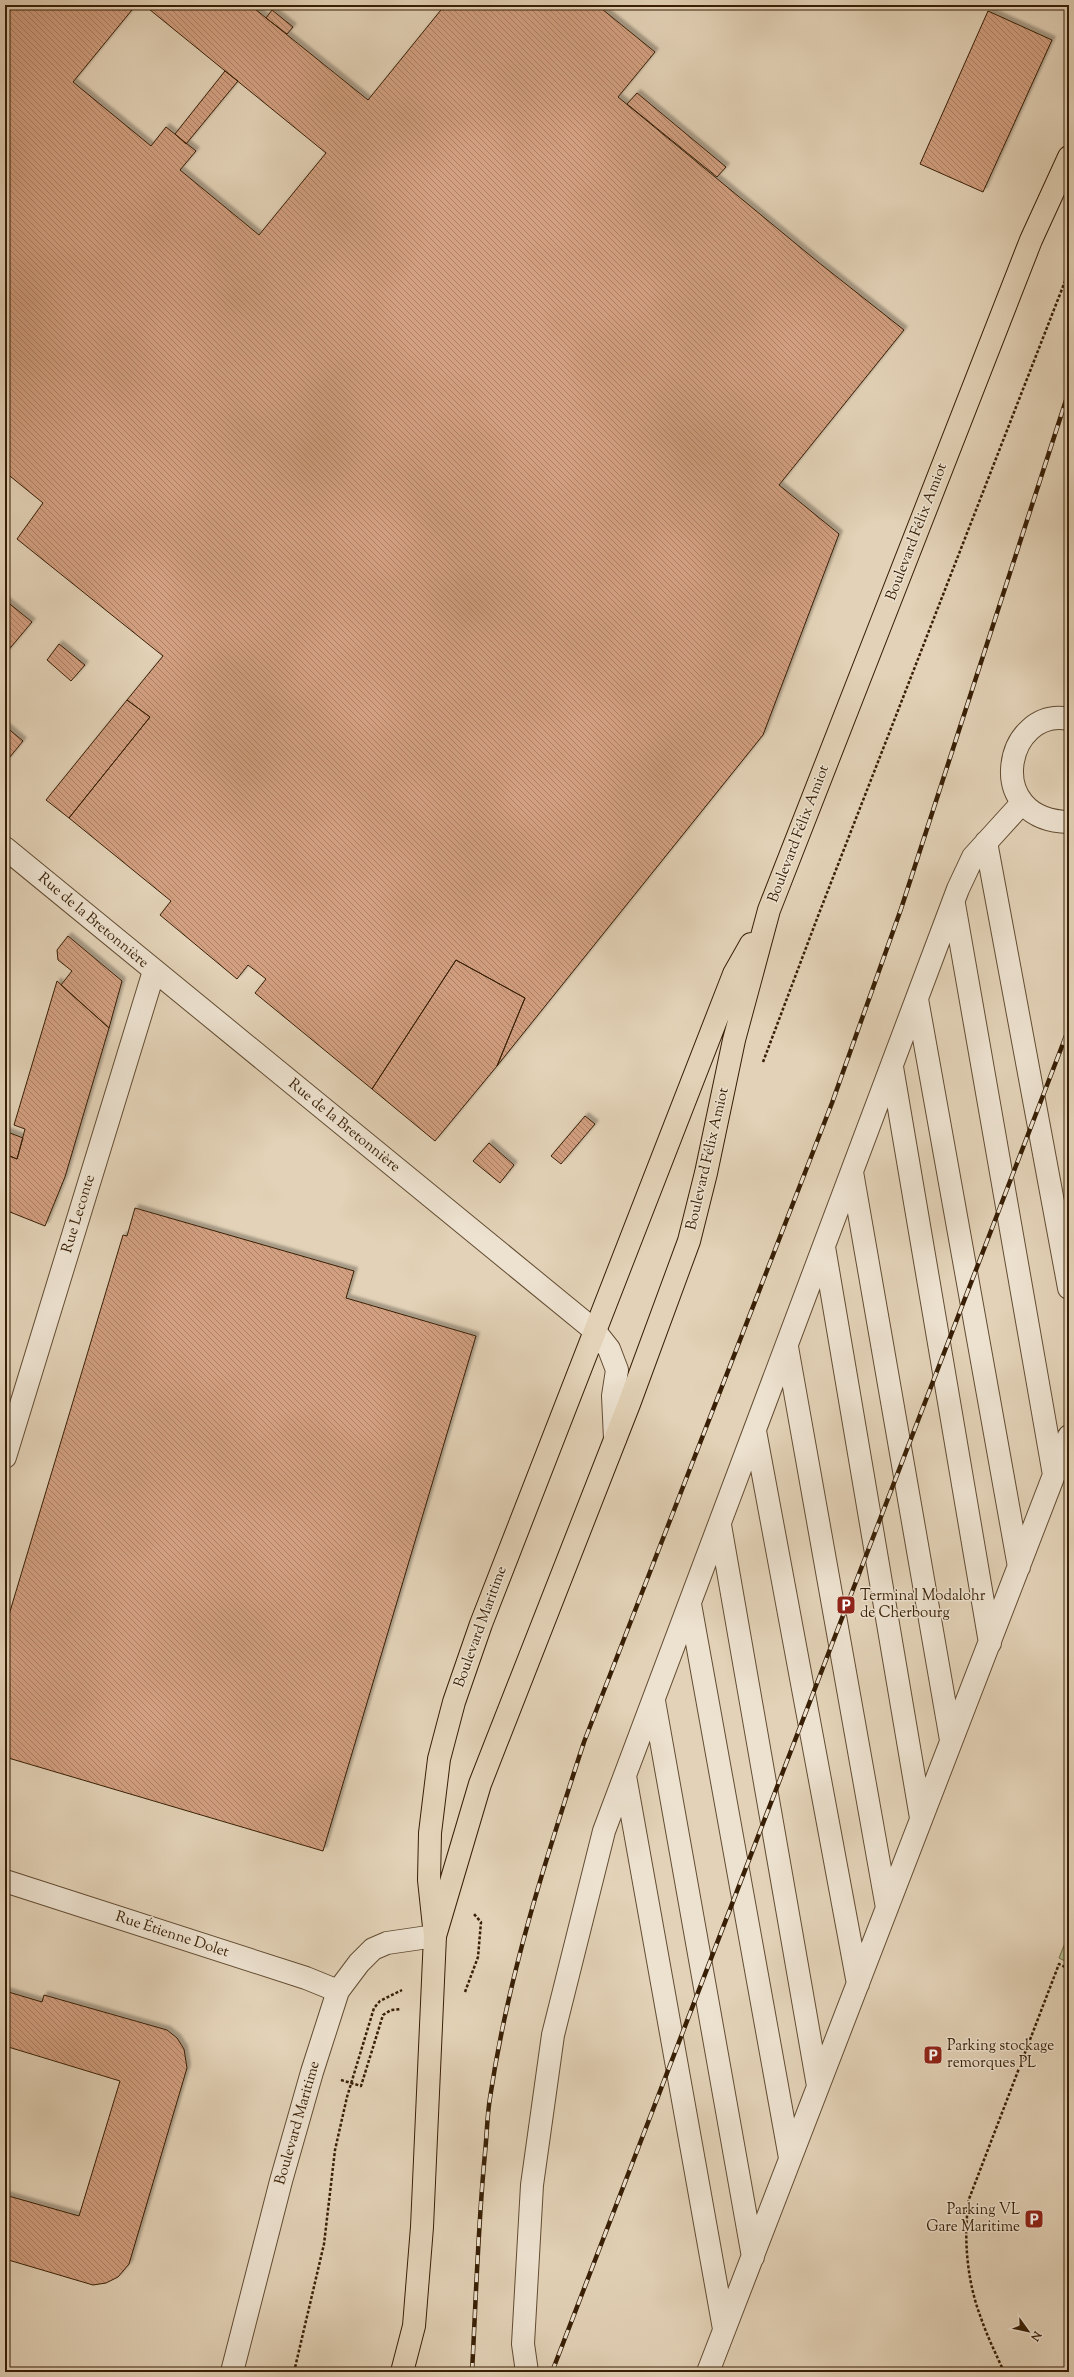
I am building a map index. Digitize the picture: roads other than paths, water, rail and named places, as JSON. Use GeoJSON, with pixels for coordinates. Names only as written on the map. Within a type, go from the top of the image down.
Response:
{"type":"FeatureCollection","features":[{"type":"Feature","properties":{"kind":"main road","name":"Boulevard Félix Amiot"},"geometry":{"type":"LineString","coordinates":[[615,1438],[689,1241],[706,1173],[734,1040],[769,910],[1032,240],[1069,157]]}},
{"type":"Feature","properties":{"kind":"main road","name":"Boulevard Félix Amiot"},"geometry":{"type":"LineString","coordinates":[[594,1330],[734,974],[769,910]]}},
{"type":"Feature","properties":{"kind":"main road","name":"Boulevard Maritime"},"geometry":{"type":"LineString","coordinates":[[435,1936],[428,1880],[430,1833],[439,1759],[448,1723],[480,1624],[594,1330]]}},
{"type":"Feature","properties":{"kind":"main road"},"geometry":{"type":"LineString","coordinates":[[402,2372],[414,2326],[422,2227],[435,1936],[480,1784],[615,1438]]}},
{"type":"Feature","properties":{"kind":"street"},"geometry":{"type":"LineString","coordinates":[[1069,719],[1048,720],[1032,728],[1021,740],[1013,755],[1011,771],[1013,788],[1022,803],[1036,815],[1052,822],[1069,822]]}},
{"type":"Feature","properties":{"kind":"street"},"geometry":{"type":"LineString","coordinates":[[527,2372],[523,2344],[532,2185],[553,2035],[604,1831],[954,903],[973,857],[1022,803]]}},
{"type":"Feature","properties":{"kind":"street"},"geometry":{"type":"LineString","coordinates":[[986,842],[1069,1288]]}},
{"type":"Feature","properties":{"kind":"street","name":"Rue de la Bretonnière"},"geometry":{"type":"LineString","coordinates":[[5,848],[594,1330],[609,1349],[617,1370],[613,1396],[615,1438]]}},
{"type":"Feature","properties":{"kind":"street"},"geometry":{"type":"LineString","coordinates":[[954,903],[1054,1475]]}},
{"type":"Feature","properties":{"kind":"street","name":"Rue Leconte"},"geometry":{"type":"LineString","coordinates":[[5,1457],[154,971]]}},
{"type":"Feature","properties":{"kind":"street"},"geometry":{"type":"LineString","coordinates":[[917,998],[1019,1567]]}},
{"type":"Feature","properties":{"kind":"street"},"geometry":{"type":"LineString","coordinates":[[892,1066],[990,1643]]}},
{"type":"Feature","properties":{"kind":"street"},"geometry":{"type":"LineString","coordinates":[[852,1172],[952,1740]]}},
{"type":"Feature","properties":{"kind":"street"},"geometry":{"type":"LineString","coordinates":[[824,1246],[921,1819]]}},
{"type":"Feature","properties":{"kind":"street"},"geometry":{"type":"LineString","coordinates":[[787,1347],[887,1909]]}},
{"type":"Feature","properties":{"kind":"street"},"geometry":{"type":"LineString","coordinates":[[755,1429],[858,1984]]}},
{"type":"Feature","properties":{"kind":"street"},"geometry":{"type":"LineString","coordinates":[[708,2372],[1069,1436]]}},
{"type":"Feature","properties":{"kind":"street"},"geometry":{"type":"LineString","coordinates":[[720,1525],[818,2086]]}},
{"type":"Feature","properties":{"kind":"street"},"geometry":{"type":"LineString","coordinates":[[690,1602],[790,2159]]}},
{"type":"Feature","properties":{"kind":"street"},"geometry":{"type":"LineString","coordinates":[[653,1700],[753,2257]]}},
{"type":"Feature","properties":{"kind":"street"},"geometry":{"type":"LineString","coordinates":[[625,1775],[724,2330]]}},
{"type":"Feature","properties":{"kind":"street","name":"Rue Étienne Dolet"},"geometry":{"type":"LineString","coordinates":[[5,1881],[306,1978],[338,1991]]}},
{"type":"Feature","properties":{"kind":"street","name":"Boulevard Maritime"},"geometry":{"type":"LineString","coordinates":[[232,2372],[281,2181],[312,2072],[338,1991],[359,1963],[373,1949],[387,1943],[435,1936]]}},
{"type":"Feature","properties":{"kind":"railway"},"geometry":{"type":"LineString","coordinates":[[472,2372],[477,2262],[489,2105],[507,2007],[542,1873],[584,1742],[832,1103],[901,909],[1069,391]]}},
{"type":"Feature","properties":{"kind":"railway"},"geometry":{"type":"LineString","coordinates":[[552,2372],[1069,1028]]}},
{"type":"Feature","properties":{"kind":"place","name":"Terminal Modalohr de Cherbourg"},"geometry":{"type":"Point","coordinates":[846,1605]}},
{"type":"Feature","properties":{"kind":"place","name":"Parking stockage remorques PL"},"geometry":{"type":"Point","coordinates":[933,2055]}},
{"type":"Feature","properties":{"kind":"place","name":"Parking VL Gare Maritime"},"geometry":{"type":"Point","coordinates":[1034,2219]}}]}
